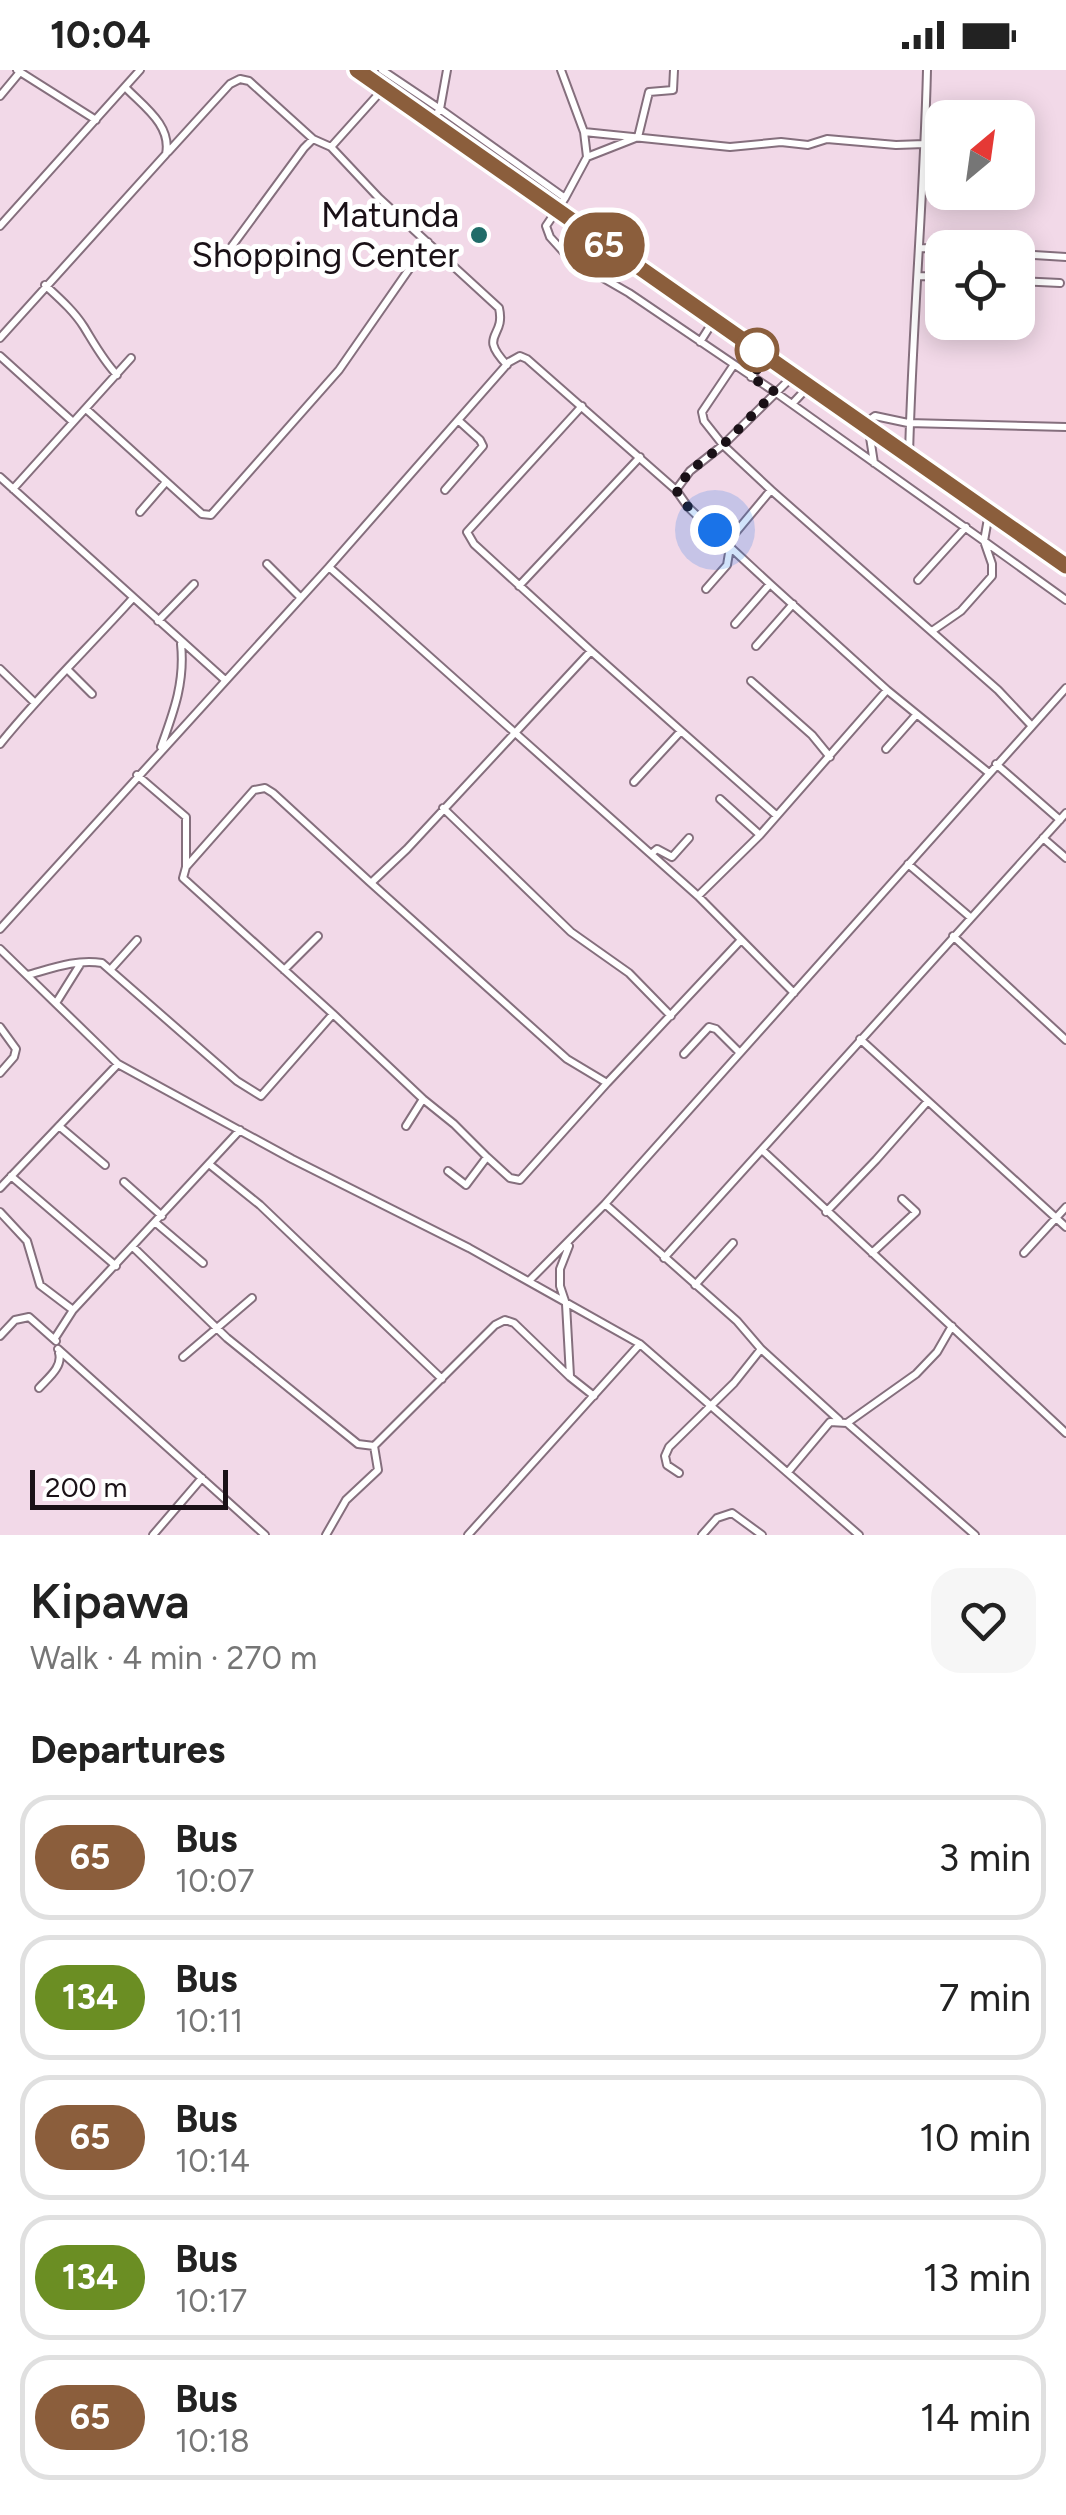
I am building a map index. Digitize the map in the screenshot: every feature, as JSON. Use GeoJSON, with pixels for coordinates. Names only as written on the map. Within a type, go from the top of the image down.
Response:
{"type":"FeatureCollection","features":[{"type":"Feature","properties":{"kind":"highway"},"geometry":{"type":"LineString","coordinates":[[357,70],[1066,566]]}},
{"type":"Feature","properties":{"kind":"street"},"geometry":{"type":"LineString","coordinates":[[0,226],[140,70]]}},
{"type":"Feature","properties":{"kind":"street"},"geometry":{"type":"LineString","coordinates":[[382,70],[566,198]]}},
{"type":"Feature","properties":{"kind":"street"},"geometry":{"type":"LineString","coordinates":[[431,122],[440,109],[447,70]]}},
{"type":"Feature","properties":{"kind":"street"},"geometry":{"type":"LineString","coordinates":[[561,70],[584,132],[587,158],[546,230],[564,254],[775,392],[1066,600]]}},
{"type":"Feature","properties":{"kind":"street"},"geometry":{"type":"LineString","coordinates":[[638,137],[648,92],[673,90],[674,70]]}},
{"type":"Feature","properties":{"kind":"street"},"geometry":{"type":"LineString","coordinates":[[927,100],[928,70]]}},
{"type":"Feature","properties":{"kind":"street"},"geometry":{"type":"LineString","coordinates":[[0,96],[19,71],[96,120]]}},
{"type":"Feature","properties":{"kind":"street"},"geometry":{"type":"LineString","coordinates":[[1,332],[230,84],[240,80],[250,81],[313,139],[331,147],[379,198],[499,308],[500,325],[492,343],[493,350],[507,365]]}},
{"type":"Feature","properties":{"kind":"street"},"geometry":{"type":"LineString","coordinates":[[125,87],[165,129],[187,132]]}},
{"type":"Feature","properties":{"kind":"street"},"geometry":{"type":"LineString","coordinates":[[331,147],[383,89]]}},
{"type":"Feature","properties":{"kind":"street"},"geometry":{"type":"LineString","coordinates":[[165,129],[166,154]]}},
{"type":"Feature","properties":{"kind":"street"},"geometry":{"type":"LineString","coordinates":[[584,132],[730,147],[780,142],[808,145],[827,139],[925,144],[909,456]]}},
{"type":"Feature","properties":{"kind":"street"},"geometry":{"type":"LineString","coordinates":[[587,158],[638,137]]}},
{"type":"Feature","properties":{"kind":"street"},"geometry":{"type":"LineString","coordinates":[[232,246],[313,139]]}},
{"type":"Feature","properties":{"kind":"street"},"geometry":{"type":"LineString","coordinates":[[86,410],[202,514],[211,515],[339,370],[428,242]]}},
{"type":"Feature","properties":{"kind":"street"},"geometry":{"type":"LineString","coordinates":[[586,268],[602,243]]}},
{"type":"Feature","properties":{"kind":"street"},"geometry":{"type":"LineString","coordinates":[[920,248],[925,248]]}},
{"type":"Feature","properties":{"kind":"street"},"geometry":{"type":"LineString","coordinates":[[1035,255],[1066,256]]}},
{"type":"Feature","properties":{"kind":"street"},"geometry":{"type":"LineString","coordinates":[[918,276],[925,276]]}},
{"type":"Feature","properties":{"kind":"street"},"geometry":{"type":"LineString","coordinates":[[1035,282],[1060,284]]}},
{"type":"Feature","properties":{"kind":"street"},"geometry":{"type":"LineString","coordinates":[[45,285],[84,326],[98,355],[117,376]]}},
{"type":"Feature","properties":{"kind":"street"},"geometry":{"type":"LineString","coordinates":[[700,342],[714,320]]}},
{"type":"Feature","properties":{"kind":"street"},"geometry":{"type":"LineString","coordinates":[[0,356],[74,422]]}},
{"type":"Feature","properties":{"kind":"street"},"geometry":{"type":"LineString","coordinates":[[0,929],[507,365],[520,356],[640,457],[730,547],[887,690],[989,773]]}},
{"type":"Feature","properties":{"kind":"street"},"geometry":{"type":"LineString","coordinates":[[751,377],[767,356]]}},
{"type":"Feature","properties":{"kind":"street"},"geometry":{"type":"LineString","coordinates":[[14,490],[131,358]]}},
{"type":"Feature","properties":{"kind":"street"},"geometry":{"type":"LineString","coordinates":[[733,366],[702,412],[704,421],[772,490],[998,690],[1030,724]]}},
{"type":"Feature","properties":{"kind":"street"},"geometry":{"type":"LineString","coordinates":[[676,490],[690,471],[724,444],[793,375]]}},
{"type":"Feature","properties":{"kind":"street"},"geometry":{"type":"LineString","coordinates":[[792,404],[808,386]]}},
{"type":"Feature","properties":{"kind":"street"},"geometry":{"type":"LineString","coordinates":[[582,406],[468,532],[474,544],[591,652],[776,815]]}},
{"type":"Feature","properties":{"kind":"street"},"geometry":{"type":"LineString","coordinates":[[874,464],[866,427],[875,416],[908,422],[1066,427]]}},
{"type":"Feature","properties":{"kind":"street"},"geometry":{"type":"LineString","coordinates":[[445,490],[482,446],[458,420]]}},
{"type":"Feature","properties":{"kind":"street"},"geometry":{"type":"LineString","coordinates":[[520,586],[640,457]]}},
{"type":"Feature","properties":{"kind":"street"},"geometry":{"type":"LineString","coordinates":[[0,476],[226,680]]}},
{"type":"Feature","properties":{"kind":"street"},"geometry":{"type":"LineString","coordinates":[[140,512],[166,482]]}},
{"type":"Feature","properties":{"kind":"street"},"geometry":{"type":"LineString","coordinates":[[706,589],[726,565],[735,532],[772,490]]}},
{"type":"Feature","properties":{"kind":"street"},"geometry":{"type":"LineString","coordinates":[[932,631],[961,611],[992,576],[984,541],[990,512]]}},
{"type":"Feature","properties":{"kind":"street"},"geometry":{"type":"LineString","coordinates":[[918,580],[966,526]]}},
{"type":"Feature","properties":{"kind":"street"},"geometry":{"type":"LineString","coordinates":[[268,564],[300,597]]}},
{"type":"Feature","properties":{"kind":"street"},"geometry":{"type":"LineString","coordinates":[[329,567],[698,896],[794,993]]}},
{"type":"Feature","properties":{"kind":"street"},"geometry":{"type":"LineString","coordinates":[[158,622],[194,584]]}},
{"type":"Feature","properties":{"kind":"street"},"geometry":{"type":"LineString","coordinates":[[735,624],[770,584]]}},
{"type":"Feature","properties":{"kind":"street"},"geometry":{"type":"LineString","coordinates":[[0,744],[34,702],[133,598]]}},
{"type":"Feature","properties":{"kind":"street"},"geometry":{"type":"LineString","coordinates":[[756,646],[793,604]]}},
{"type":"Feature","properties":{"kind":"street"},"geometry":{"type":"LineString","coordinates":[[160,751],[179,698],[184,670],[181,642]]}},
{"type":"Feature","properties":{"kind":"street"},"geometry":{"type":"LineString","coordinates":[[371,883],[591,652]]}},
{"type":"Feature","properties":{"kind":"street"},"geometry":{"type":"LineString","coordinates":[[0,669],[34,702]]}},
{"type":"Feature","properties":{"kind":"street"},"geometry":{"type":"LineString","coordinates":[[68,670],[92,694]]}},
{"type":"Feature","properties":{"kind":"street"},"geometry":{"type":"LineString","coordinates":[[751,682],[812,735],[830,757]]}},
{"type":"Feature","properties":{"kind":"street"},"geometry":{"type":"LineString","coordinates":[[528,1280],[605,1204],[1066,688]]}},
{"type":"Feature","properties":{"kind":"street"},"geometry":{"type":"LineString","coordinates":[[698,896],[760,835],[887,690]]}},
{"type":"Feature","properties":{"kind":"street"},"geometry":{"type":"LineString","coordinates":[[886,749],[916,715]]}},
{"type":"Feature","properties":{"kind":"street"},"geometry":{"type":"LineString","coordinates":[[634,782],[681,731]]}},
{"type":"Feature","properties":{"kind":"street"},"geometry":{"type":"LineString","coordinates":[[664,1258],[1063,816],[996,764]]}},
{"type":"Feature","properties":{"kind":"street"},"geometry":{"type":"LineString","coordinates":[[137,775],[186,817],[184,878],[191,888],[510,1178],[520,1180],[741,940]]}},
{"type":"Feature","properties":{"kind":"street"},"geometry":{"type":"LineString","coordinates":[[186,867],[254,790],[265,788],[567,1059],[607,1083]]}},
{"type":"Feature","properties":{"kind":"street"},"geometry":{"type":"LineString","coordinates":[[720,800],[760,835]]}},
{"type":"Feature","properties":{"kind":"street"},"geometry":{"type":"LineString","coordinates":[[443,808],[583,944],[630,973],[670,1016]]}},
{"type":"Feature","properties":{"kind":"street"},"geometry":{"type":"LineString","coordinates":[[650,854],[657,849],[672,857],[689,838]]}},
{"type":"Feature","properties":{"kind":"street"},"geometry":{"type":"LineString","coordinates":[[1043,838],[1066,858]]}},
{"type":"Feature","properties":{"kind":"street"},"geometry":{"type":"LineString","coordinates":[[908,864],[970,917]]}},
{"type":"Feature","properties":{"kind":"street"},"geometry":{"type":"LineString","coordinates":[[284,970],[318,936]]}},
{"type":"Feature","properties":{"kind":"street"},"geometry":{"type":"LineString","coordinates":[[953,936],[1066,1040]]}},
{"type":"Feature","properties":{"kind":"street"},"geometry":{"type":"LineString","coordinates":[[111,970],[138,940]]}},
{"type":"Feature","properties":{"kind":"street"},"geometry":{"type":"LineString","coordinates":[[0,950],[118,1064],[528,1280],[640,1344],[859,1535]]}},
{"type":"Feature","properties":{"kind":"street"},"geometry":{"type":"LineString","coordinates":[[28,975],[82,962],[102,963],[237,1082],[261,1096],[333,1014]]}},
{"type":"Feature","properties":{"kind":"street"},"geometry":{"type":"LineString","coordinates":[[56,1003],[82,962]]}},
{"type":"Feature","properties":{"kind":"street"},"geometry":{"type":"LineString","coordinates":[[684,1054],[709,1027],[738,1051]]}},
{"type":"Feature","properties":{"kind":"street"},"geometry":{"type":"LineString","coordinates":[[0,1028],[16,1048],[14,1057],[0,1073]]}},
{"type":"Feature","properties":{"kind":"street"},"geometry":{"type":"LineString","coordinates":[[860,1039],[1066,1227]]}},
{"type":"Feature","properties":{"kind":"street"},"geometry":{"type":"LineString","coordinates":[[0,1188],[118,1064]]}},
{"type":"Feature","properties":{"kind":"street"},"geometry":{"type":"LineString","coordinates":[[406,1126],[423,1099]]}},
{"type":"Feature","properties":{"kind":"street"},"geometry":{"type":"LineString","coordinates":[[826,1212],[928,1101]]}},
{"type":"Feature","properties":{"kind":"street"},"geometry":{"type":"LineString","coordinates":[[59,1126],[105,1165]]}},
{"type":"Feature","properties":{"kind":"street"},"geometry":{"type":"LineString","coordinates":[[55,1338],[73,1310],[240,1130]]}},
{"type":"Feature","properties":{"kind":"street"},"geometry":{"type":"LineString","coordinates":[[762,1150],[1066,1433]]}},
{"type":"Feature","properties":{"kind":"street"},"geometry":{"type":"LineString","coordinates":[[448,1171],[466,1185],[487,1157]]}},
{"type":"Feature","properties":{"kind":"street"},"geometry":{"type":"LineString","coordinates":[[209,1164],[260,1205],[442,1380]]}},
{"type":"Feature","properties":{"kind":"street"},"geometry":{"type":"LineString","coordinates":[[12,1176],[116,1266]]}},
{"type":"Feature","properties":{"kind":"street"},"geometry":{"type":"LineString","coordinates":[[124,1182],[162,1216]]}},
{"type":"Feature","properties":{"kind":"street"},"geometry":{"type":"LineString","coordinates":[[872,1253],[916,1212],[902,1199]]}},
{"type":"Feature","properties":{"kind":"street"},"geometry":{"type":"LineString","coordinates":[[605,1204],[737,1320],[760,1349],[974,1535]]}},
{"type":"Feature","properties":{"kind":"street"},"geometry":{"type":"LineString","coordinates":[[1024,1252],[1066,1207]]}},
{"type":"Feature","properties":{"kind":"street"},"geometry":{"type":"LineString","coordinates":[[0,1212],[26,1241],[40,1285],[73,1310]]}},
{"type":"Feature","properties":{"kind":"street"},"geometry":{"type":"LineString","coordinates":[[156,1223],[203,1263]]}},
{"type":"Feature","properties":{"kind":"street"},"geometry":{"type":"LineString","coordinates":[[570,1377],[560,1269],[571,1240]]}},
{"type":"Feature","properties":{"kind":"street"},"geometry":{"type":"LineString","coordinates":[[695,1285],[733,1243]]}},
{"type":"Feature","properties":{"kind":"street"},"geometry":{"type":"LineString","coordinates":[[134,1248],[218,1329],[340,1432],[358,1444],[374,1446]]}},
{"type":"Feature","properties":{"kind":"street"},"geometry":{"type":"LineString","coordinates":[[183,1356],[252,1298]]}},
{"type":"Feature","properties":{"kind":"street"},"geometry":{"type":"LineString","coordinates":[[0,1336],[15,1320],[30,1317],[55,1338],[61,1360],[39,1388]]}},
{"type":"Feature","properties":{"kind":"street"},"geometry":{"type":"LineString","coordinates":[[374,1446],[504,1320],[535,1341],[594,1396]]}},
{"type":"Feature","properties":{"kind":"street"},"geometry":{"type":"LineString","coordinates":[[788,1472],[830,1422],[843,1421],[916,1374],[937,1352],[952,1326]]}},
{"type":"Feature","properties":{"kind":"street"},"geometry":{"type":"LineString","coordinates":[[468,1535],[640,1344]]}},
{"type":"Feature","properties":{"kind":"street"},"geometry":{"type":"LineString","coordinates":[[58,1349],[265,1535]]}},
{"type":"Feature","properties":{"kind":"street"},"geometry":{"type":"LineString","coordinates":[[679,1473],[667,1465],[664,1456],[668,1448],[712,1406],[760,1349]]}},
{"type":"Feature","properties":{"kind":"street"},"geometry":{"type":"LineString","coordinates":[[326,1535],[346,1500],[378,1470],[374,1446]]}},
{"type":"Feature","properties":{"kind":"street"},"geometry":{"type":"LineString","coordinates":[[153,1535],[202,1478]]}},
{"type":"Feature","properties":{"kind":"street"},"geometry":{"type":"LineString","coordinates":[[702,1535],[717,1518],[732,1513],[762,1535]]}},
{"type":"Feature","properties":{"kind":"bus line","name":"65"},"geometry":{"type":"LineString","coordinates":[[357,70],[1066,566]]}},
{"type":"Feature","properties":{"kind":"place","name":"Matunda Shopping Center"},"geometry":{"type":"Point","coordinates":[479,235]}},
{"type":"Feature","properties":{"kind":"route"},"geometry":{"type":"LineString","coordinates":[[715,530],[688,507],[676,490],[690,471],[724,444],[775,392],[751,377],[767,356],[757,350]]}}]}
